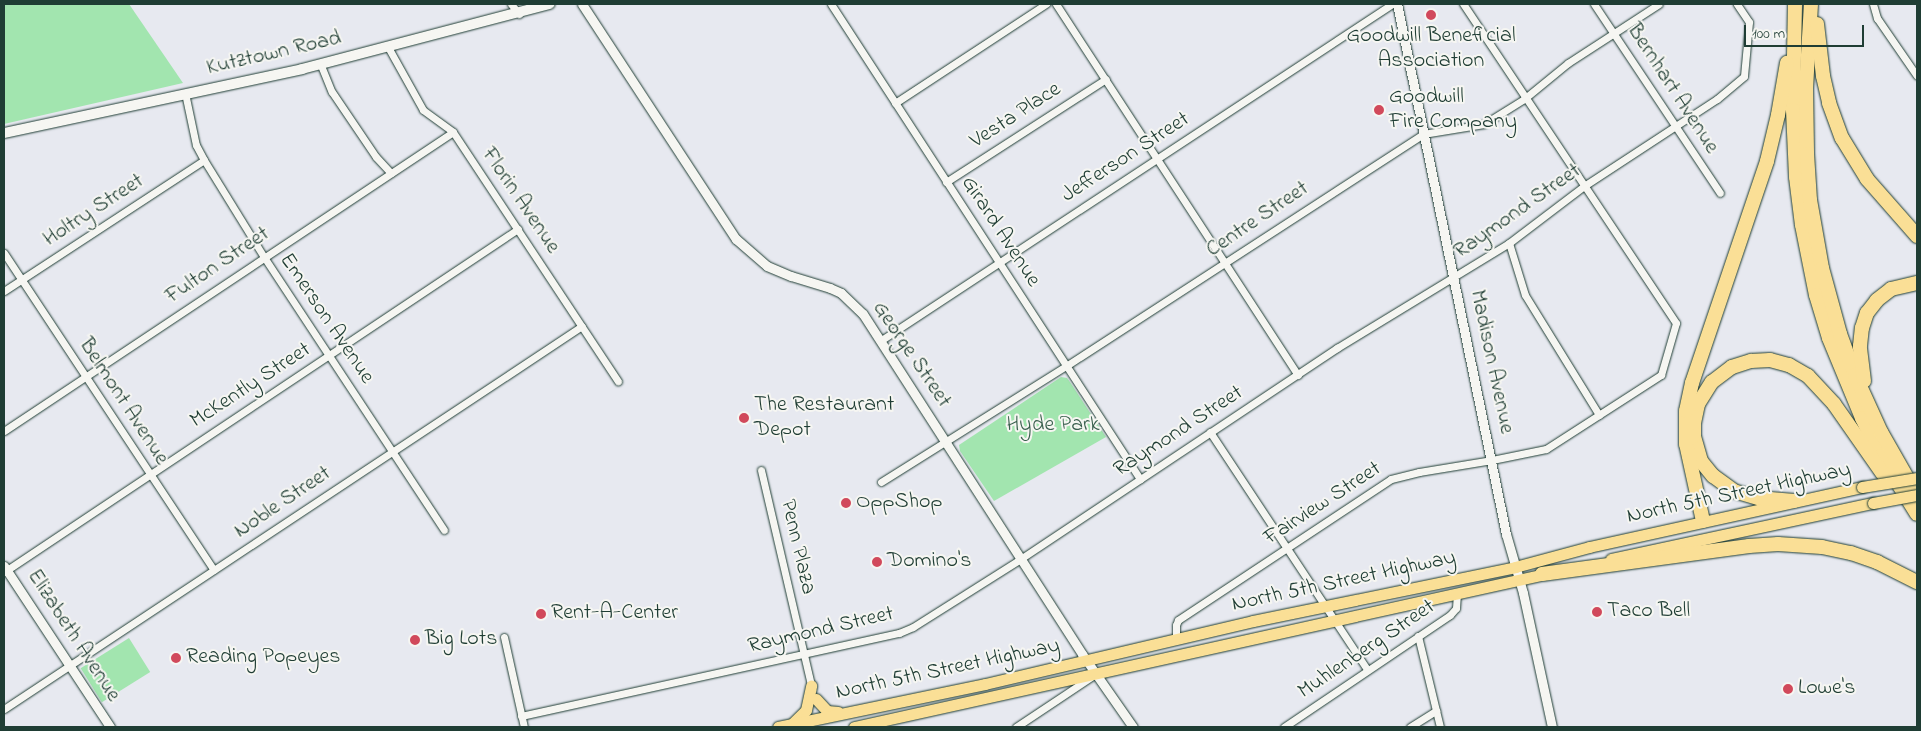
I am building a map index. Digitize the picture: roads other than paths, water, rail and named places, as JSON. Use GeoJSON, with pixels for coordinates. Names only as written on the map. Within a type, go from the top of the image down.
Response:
{"type":"FeatureCollection","features":[{"type":"Feature","properties":{"kind":"highway"},"geometry":{"type":"LineString","coordinates":[[1811,4],[1806,125],[1814,223],[1828,292],[1840,334],[1872,413],[1917,495]]}},
{"type":"Feature","properties":{"kind":"highway"},"geometry":{"type":"LineString","coordinates":[[1816,4],[1823,76],[1831,110],[1842,138],[1867,179],[1917,236]]}},
{"type":"Feature","properties":{"kind":"highway"},"geometry":{"type":"LineString","coordinates":[[1794,9],[1793,110],[1795,169],[1802,225],[1816,295],[1832,345],[1862,418],[1881,456],[1917,515]]}},
{"type":"Feature","properties":{"kind":"highway"},"geometry":{"type":"LineString","coordinates":[[1703,521],[1686,444],[1686,411],[1692,383],[1771,147],[1794,9]]}},
{"type":"Feature","properties":{"kind":"highway"},"geometry":{"type":"LineString","coordinates":[[1872,413],[1860,355],[1864,321],[1872,307],[1884,294],[1900,286],[1917,283]]}},
{"type":"Feature","properties":{"kind":"highway"},"geometry":{"type":"LineString","coordinates":[[1794,501],[1758,498],[1734,491],[1713,476],[1699,455],[1695,442],[1694,423],[1701,398],[1716,378],[1738,364],[1757,360],[1776,361],[1795,368],[1815,382],[1834,404],[1874,463],[1917,515]]}},
{"type":"Feature","properties":{"kind":"highway"},"geometry":{"type":"LineString","coordinates":[[1542,574],[1749,546],[1785,544],[1822,547],[1851,554],[1877,562],[1917,582]]}},
{"type":"Feature","properties":{"kind":"main road","name":"Kutztown Road"},"geometry":{"type":"LineString","coordinates":[[4,133],[388,47],[519,14],[550,4]]}},
{"type":"Feature","properties":{"kind":"main road","name":"North 5th Street Highway"},"geometry":{"type":"LineString","coordinates":[[784,726],[824,723],[850,712],[1515,566],[1589,547],[1794,501],[1917,478]]}},
{"type":"Feature","properties":{"kind":"main road","name":"North 5th Street Highway"},"geometry":{"type":"LineString","coordinates":[[854,727],[866,726],[1714,536],[1917,495]]}},
{"type":"Feature","properties":{"kind":"main road"},"geometry":{"type":"LineString","coordinates":[[1703,521],[1714,536]]}},
{"type":"Feature","properties":{"kind":"main road"},"geometry":{"type":"LineString","coordinates":[[784,726],[806,710],[811,686]]}},
{"type":"Feature","properties":{"kind":"main road"},"geometry":{"type":"LineString","coordinates":[[816,699],[827,711],[850,712]]}},
{"type":"Feature","properties":{"kind":"street"},"geometry":{"type":"LineString","coordinates":[[511,4],[519,14]]}},
{"type":"Feature","properties":{"kind":"street","name":"George Street"},"geometry":{"type":"LineString","coordinates":[[582,4],[736,240],[756,258],[777,272],[816,282],[840,293],[863,314],[1095,674],[1133,727]]}},
{"type":"Feature","properties":{"kind":"street","name":"Girard Avenue"},"geometry":{"type":"LineString","coordinates":[[831,4],[1140,478]]}},
{"type":"Feature","properties":{"kind":"street"},"geometry":{"type":"LineString","coordinates":[[895,103],[1046,4]]}},
{"type":"Feature","properties":{"kind":"street"},"geometry":{"type":"LineString","coordinates":[[1056,4],[1298,375]]}},
{"type":"Feature","properties":{"kind":"street","name":"Jefferson Street"},"geometry":{"type":"LineString","coordinates":[[880,341],[1392,4]]}},
{"type":"Feature","properties":{"kind":"street","name":"Madison Avenue"},"geometry":{"type":"LineString","coordinates":[[1396,4],[1506,534],[1519,579],[1552,727]]}},
{"type":"Feature","properties":{"kind":"street","name":"Fairview Street"},"geometry":{"type":"LineString","coordinates":[[1176,640],[1178,620],[1396,477],[1546,449],[1661,375],[1676,323],[1462,4]]}},
{"type":"Feature","properties":{"kind":"street","name":"Bernhart Avenue"},"geometry":{"type":"LineString","coordinates":[[1594,4],[1720,193]]}},
{"type":"Feature","properties":{"kind":"street","name":"Centre Street"},"geometry":{"type":"LineString","coordinates":[[881,482],[1066,366],[1423,134],[1484,124],[1524,99],[1568,63],[1658,4]]}},
{"type":"Feature","properties":{"kind":"street","name":"Raymond Street"},"geometry":{"type":"LineString","coordinates":[[521,716],[905,631],[1022,558],[1385,317],[1509,243],[1584,186],[1716,99],[1744,76],[1749,22],[1737,4]]}},
{"type":"Feature","properties":{"kind":"street"},"geometry":{"type":"LineString","coordinates":[[1873,4],[1877,18],[1917,76]]}},
{"type":"Feature","properties":{"kind":"street","name":"Florin Avenue"},"geometry":{"type":"LineString","coordinates":[[388,47],[423,110],[453,132],[618,381]]}},
{"type":"Feature","properties":{"kind":"street"},"geometry":{"type":"LineString","coordinates":[[320,63],[332,92],[376,157],[392,173]]}},
{"type":"Feature","properties":{"kind":"street","name":"Vesta Place"},"geometry":{"type":"LineString","coordinates":[[946,182],[1106,79]]}},
{"type":"Feature","properties":{"kind":"street","name":"Emerson Avenue"},"geometry":{"type":"LineString","coordinates":[[185,93],[196,145],[204,160],[264,257],[394,450],[444,530]]}},
{"type":"Feature","properties":{"kind":"street","name":"Fulton Street"},"geometry":{"type":"LineString","coordinates":[[4,431],[453,132]]}},
{"type":"Feature","properties":{"kind":"street","name":"Holtry Street"},"geometry":{"type":"LineString","coordinates":[[4,290],[204,160]]}},
{"type":"Feature","properties":{"kind":"street","name":"McKently Street"},"geometry":{"type":"LineString","coordinates":[[5,569],[518,229]]}},
{"type":"Feature","properties":{"kind":"street"},"geometry":{"type":"LineString","coordinates":[[1509,243],[1525,295],[1599,415]]}},
{"type":"Feature","properties":{"kind":"street","name":"Belmont Avenue"},"geometry":{"type":"LineString","coordinates":[[4,253],[214,570]]}},
{"type":"Feature","properties":{"kind":"street","name":"Noble Street"},"geometry":{"type":"LineString","coordinates":[[4,709],[582,326]]}},
{"type":"Feature","properties":{"kind":"street"},"geometry":{"type":"LineString","coordinates":[[1210,432],[1288,548],[1333,621],[1368,669]]}},
{"type":"Feature","properties":{"kind":"street","name":"Penn Plaza"},"geometry":{"type":"LineString","coordinates":[[762,470],[811,686],[824,723]]}},
{"type":"Feature","properties":{"kind":"street","name":"Elizabeth Avenue"},"geometry":{"type":"LineString","coordinates":[[5,569],[110,727]]}},
{"type":"Feature","properties":{"kind":"street","name":"Muhlenberg Street"},"geometry":{"type":"LineString","coordinates":[[1284,727],[1454,612],[1457,603],[1457,593]]}},
{"type":"Feature","properties":{"kind":"street"},"geometry":{"type":"LineString","coordinates":[[1418,636],[1440,727]]}},
{"type":"Feature","properties":{"kind":"street"},"geometry":{"type":"LineString","coordinates":[[504,637],[524,727]]}},
{"type":"Feature","properties":{"kind":"street"},"geometry":{"type":"LineString","coordinates":[[1016,727],[1095,674]]}},
{"type":"Feature","properties":{"kind":"street"},"geometry":{"type":"LineString","coordinates":[[1410,727],[1436,711]]}},
{"type":"Feature","properties":{"kind":"place","name":"Goodwill Beneficial Association"},"geometry":{"type":"Point","coordinates":[1431,15]}},
{"type":"Feature","properties":{"kind":"place","name":"Goodwill Fire Company"},"geometry":{"type":"Point","coordinates":[1379,110]}},
{"type":"Feature","properties":{"kind":"place","name":"The Restaurant Depot"},"geometry":{"type":"Point","coordinates":[744,418]}},
{"type":"Feature","properties":{"kind":"place","name":"OppShop"},"geometry":{"type":"Point","coordinates":[846,503]}},
{"type":"Feature","properties":{"kind":"place","name":"Domino's"},"geometry":{"type":"Point","coordinates":[877,562]}},
{"type":"Feature","properties":{"kind":"place","name":"Taco Bell"},"geometry":{"type":"Point","coordinates":[1597,612]}},
{"type":"Feature","properties":{"kind":"place","name":"Rent-A-Center"},"geometry":{"type":"Point","coordinates":[541,614]}},
{"type":"Feature","properties":{"kind":"place","name":"Big Lots"},"geometry":{"type":"Point","coordinates":[415,640]}},
{"type":"Feature","properties":{"kind":"place","name":"Reading Popeyes"},"geometry":{"type":"Point","coordinates":[176,658]}},
{"type":"Feature","properties":{"kind":"place","name":"Lowe's"},"geometry":{"type":"Point","coordinates":[1788,689]}},
{"type":"Feature","properties":{"kind":"park label","name":"Hyde Park"},"geometry":{"type":"Point","coordinates":[1053,426]}}]}
